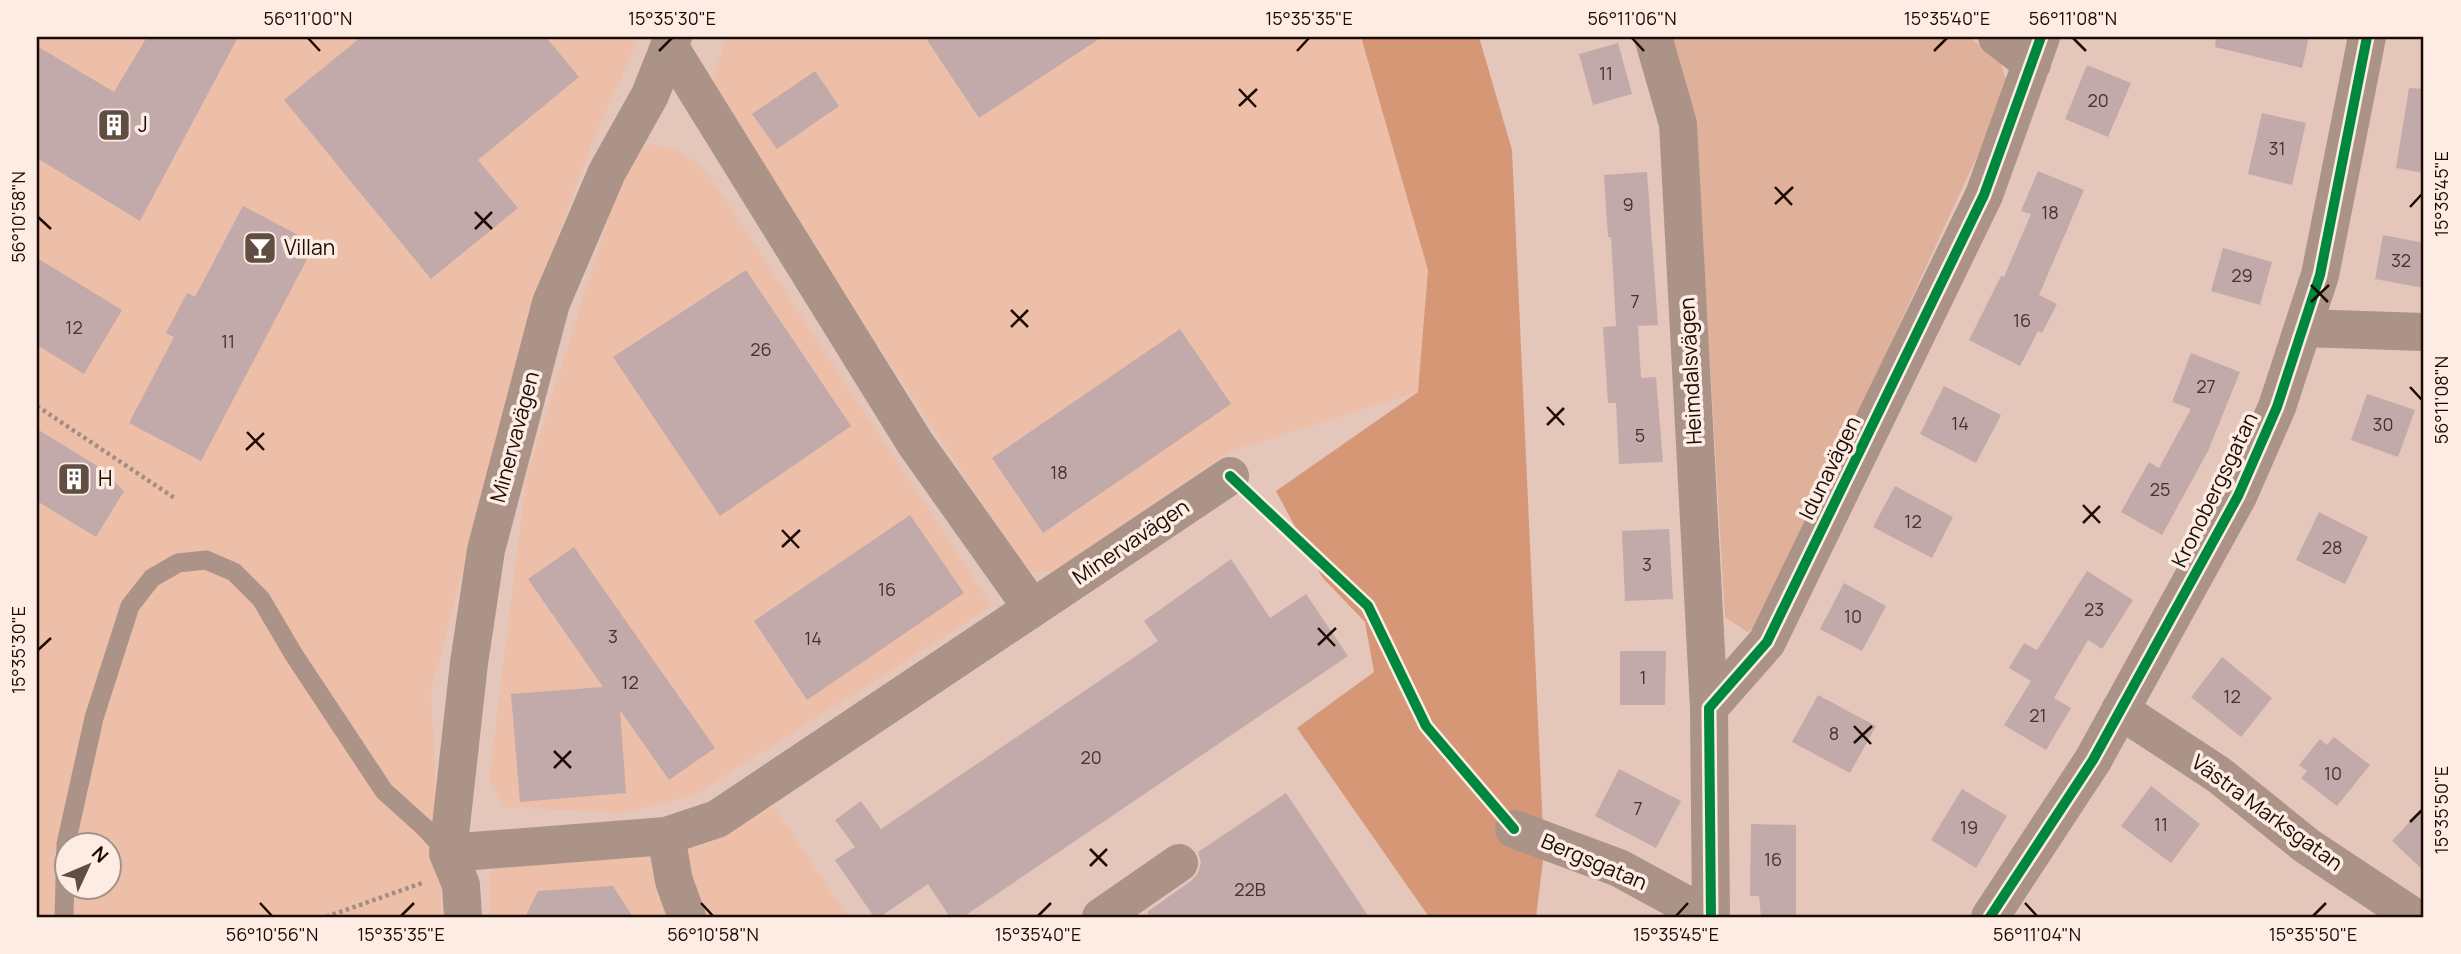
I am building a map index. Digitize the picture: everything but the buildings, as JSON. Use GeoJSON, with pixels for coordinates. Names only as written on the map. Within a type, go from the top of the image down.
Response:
{"type":"FeatureCollection","features":[{"type":"Feature","properties":{"kind":"street","name":"Heimdalsvägen"},"geometry":{"type":"LineString","coordinates":[[1653,37],[1678,124],[1709,708]]}},
{"type":"Feature","properties":{"kind":"street"},"geometry":{"type":"LineString","coordinates":[[1997,37],[2036,50]]}},
{"type":"Feature","properties":{"kind":"street","name":"Kronobergsgatan"},"geometry":{"type":"LineString","coordinates":[[1990,917],[2092,760],[2238,496],[2277,407],[2320,275],[2367,37]]}},
{"type":"Feature","properties":{"kind":"street","name":"Minervavägen"},"geometry":{"type":"LineString","coordinates":[[671,41],[915,443],[1032,608]]}},
{"type":"Feature","properties":{"kind":"street","name":"Minervavägen"},"geometry":{"type":"LineString","coordinates":[[671,41],[650,95],[607,172],[551,303],[486,550],[469,663],[457,885],[666,836],[717,819],[1230,476]]}},
{"type":"Feature","properties":{"kind":"street","name":"Idunavägen"},"geometry":{"type":"LineString","coordinates":[[1709,708],[1767,642],[1984,195],[2036,50]]}},
{"type":"Feature","properties":{"kind":"street"},"geometry":{"type":"LineString","coordinates":[[2303,328],[2424,332]]}},
{"type":"Feature","properties":{"kind":"street"},"geometry":{"type":"LineString","coordinates":[[1709,708],[1710,917]]}},
{"type":"Feature","properties":{"kind":"street","name":"Västra Marksgatan"},"geometry":{"type":"LineString","coordinates":[[2120,710],[2219,775],[2307,846],[2414,917]]}},
{"type":"Feature","properties":{"kind":"street","name":"Bergsgatan"},"geometry":{"type":"LineString","coordinates":[[1514,829],[1619,868],[1710,917]]}},
{"type":"Feature","properties":{"kind":"street"},"geometry":{"type":"LineString","coordinates":[[666,836],[674,881],[687,917]]}},
{"type":"Feature","properties":{"kind":"street"},"geometry":{"type":"LineString","coordinates":[[1101,917],[1179,863]]}},
{"type":"Feature","properties":{"kind":"lane"},"geometry":{"type":"LineString","coordinates":[[64,917],[66,844],[94,718],[130,606],[152,578],[178,563],[206,560],[234,572],[261,599],[294,655],[384,791],[425,828],[457,885]]}},
{"type":"Feature","properties":{"kind":"path"},"geometry":{"type":"LineString","coordinates":[[37,406],[176,499]]}},
{"type":"Feature","properties":{"kind":"path"},"geometry":{"type":"LineString","coordinates":[[326,917],[429,881],[457,885]]}},
{"type":"Feature","properties":{"kind":"shaded area"},"geometry":{"type":"Polygon","coordinates":[[[37,37],[639,37],[590,148],[538,291],[431,690],[442,917],[37,917],[37,37]]]}},
{"type":"Feature","properties":{"kind":"shaded area"},"geometry":{"type":"Polygon","coordinates":[[[726,37],[1361,37],[1428,270],[1418,392],[1231,451],[1052,572],[1027,572],[710,89],[726,37]]]}},
{"type":"Feature","properties":{"kind":"shaded area"},"geometry":{"type":"Polygon","coordinates":[[[1361,37],[1479,37],[1512,150],[1544,853],[1536,917],[1429,917],[1297,728],[1374,672],[1365,622],[1322,577],[1276,491],[1418,392],[1428,270],[1361,37]]]}},
{"type":"Feature","properties":{"kind":"shaded area"},"geometry":{"type":"Polygon","coordinates":[[[1670,37],[1969,37],[2000,62],[2009,87],[1761,624],[1747,632],[1725,617],[1696,129],[1670,37]]]}},
{"type":"Feature","properties":{"kind":"shaded area"},"geometry":{"type":"Polygon","coordinates":[[[648,144],[677,150],[706,171],[992,606],[695,795],[622,813],[504,807],[489,780],[527,475],[625,165],[648,144]]]}},
{"type":"Feature","properties":{"kind":"shaded area"},"geometry":{"type":"Polygon","coordinates":[[[774,807],[848,917],[490,917],[490,871],[531,855],[638,855],[700,846],[774,807]]]}},
{"type":"Feature","properties":{"kind":"cycle path"},"geometry":{"type":"LineString","coordinates":[[1711,917],[1709,708],[1767,642],[1984,195],[2041,37]]}},
{"type":"Feature","properties":{"kind":"cycle path"},"geometry":{"type":"LineString","coordinates":[[1990,917],[2093,760],[2238,496],[2277,407],[2320,275],[2367,37]]}},
{"type":"Feature","properties":{"kind":"cycle path"},"geometry":{"type":"LineString","coordinates":[[1230,476],[1368,606],[1426,726],[1514,829]]}},
{"type":"Feature","properties":{"kind":"place","name":"J"},"geometry":{"type":"Point","coordinates":[114,125]}},
{"type":"Feature","properties":{"kind":"place","name":"Villan"},"geometry":{"type":"Point","coordinates":[260,248]}},
{"type":"Feature","properties":{"kind":"place","name":"H"},"geometry":{"type":"Point","coordinates":[74,479]}}]}
